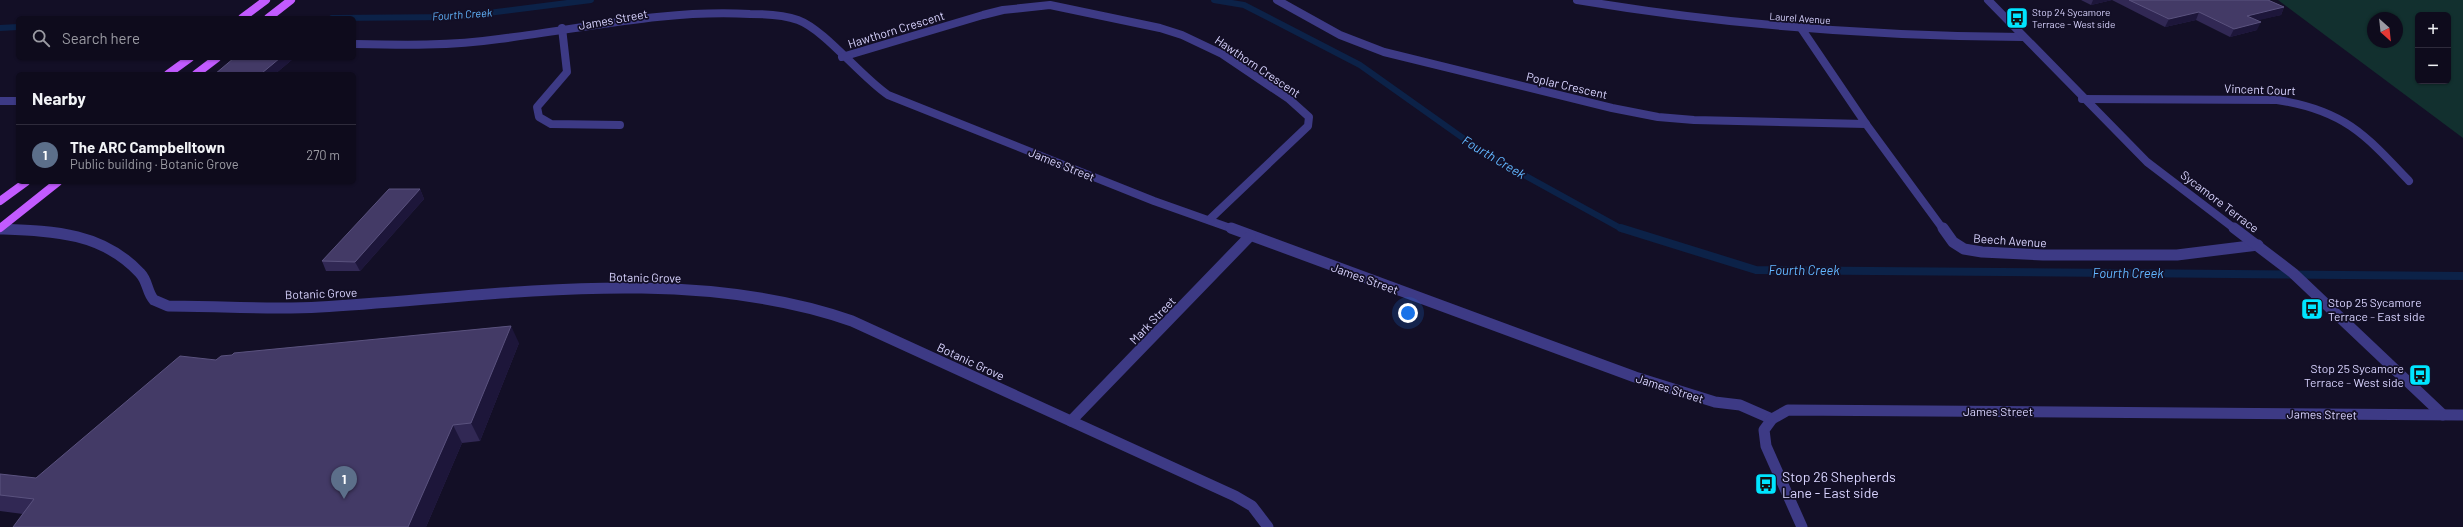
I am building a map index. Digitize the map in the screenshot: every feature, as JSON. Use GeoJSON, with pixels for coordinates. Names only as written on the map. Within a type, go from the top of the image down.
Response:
{"type":"FeatureCollection","features":[{"type":"Feature","properties":{"kind":"main road"},"geometry":{"type":"LineString","coordinates":[[245,16],[266,0]]}},
{"type":"Feature","properties":{"kind":"main road"},"geometry":{"type":"LineString","coordinates":[[271,16],[291,0]]}},
{"type":"Feature","properties":{"kind":"main road"},"geometry":{"type":"LineString","coordinates":[[171,72],[187,60]]}},
{"type":"Feature","properties":{"kind":"main road"},"geometry":{"type":"LineString","coordinates":[[199,72],[214,60]]}},
{"type":"Feature","properties":{"kind":"main road"},"geometry":{"type":"LineString","coordinates":[[0,202],[23,184]]}},
{"type":"Feature","properties":{"kind":"main road"},"geometry":{"type":"LineString","coordinates":[[0,228],[55,184]]}},
{"type":"Feature","properties":{"kind":"street","name":"Poplar Crescent"},"geometry":{"type":"LineString","coordinates":[[1277,0],[1340,34],[1384,52],[1612,108],[1658,117],[1694,120],[1866,124]]}},
{"type":"Feature","properties":{"kind":"street","name":"Laurel Avenue"},"geometry":{"type":"LineString","coordinates":[[1577,0],[1679,18],[1930,37],[2023,37]]}},
{"type":"Feature","properties":{"kind":"street","name":"Sycamore Terrace"},"geometry":{"type":"LineString","coordinates":[[1988,0],[2082,99],[2147,162],[2293,273],[2443,415]]}},
{"type":"Feature","properties":{"kind":"street","name":"Hawthorn Crescent"},"geometry":{"type":"LineString","coordinates":[[842,57],[983,15],[1033,6],[1050,5],[1080,10],[1160,28],[1182,35],[1222,54],[1293,103],[1309,118],[1308,126],[1209,220]]}},
{"type":"Feature","properties":{"kind":"street","name":"James Street"},"geometry":{"type":"LineString","coordinates":[[356,44],[482,41],[702,6],[743,7],[764,10],[797,19],[813,30],[874,87],[888,95],[1154,202],[1209,220],[1635,377],[1714,402],[1740,405],[1772,419],[1788,410],[2463,415]]}},
{"type":"Feature","properties":{"kind":"street"},"geometry":{"type":"LineString","coordinates":[[562,28],[567,72],[538,107],[539,117],[551,124],[620,125]]}},
{"type":"Feature","properties":{"kind":"street","name":"Beech Avenue"},"geometry":{"type":"LineString","coordinates":[[1801,28],[1866,124],[1953,242],[1964,249],[2000,254],[2169,255],[2258,245]]}},
{"type":"Feature","properties":{"kind":"street","name":"Vincent Court"},"geometry":{"type":"LineString","coordinates":[[2082,99],[2298,102],[2332,112],[2364,134],[2409,181]]}},
{"type":"Feature","properties":{"kind":"street"},"geometry":{"type":"LineString","coordinates":[[0,100],[16,101]]}},
{"type":"Feature","properties":{"kind":"street","name":"Botanic Grove"},"geometry":{"type":"LineString","coordinates":[[0,228],[68,232],[92,238],[124,258],[147,281],[150,298],[156,304],[168,306],[318,307],[568,289],[698,291],[768,298],[815,308],[852,321],[1235,496],[1252,506],[1268,527]]}},
{"type":"Feature","properties":{"kind":"street","name":"Mark Street"},"geometry":{"type":"LineString","coordinates":[[1071,421],[1250,236]]}},
{"type":"Feature","properties":{"kind":"street"},"geometry":{"type":"LineString","coordinates":[[1772,419],[1764,430],[1766,446],[1802,527]]}},
{"type":"Feature","properties":{"kind":"green space"},"geometry":{"type":"Polygon","coordinates":[[[2278,0],[2463,0],[2463,138],[2278,0]]]}},
{"type":"Feature","properties":{"kind":"building"},"geometry":{"type":"Polygon","coordinates":[[[2129,0],[2268,0],[2284,7],[2247,16],[2261,22],[2234,29],[2199,12],[2169,19],[2129,0]]]}},
{"type":"Feature","properties":{"kind":"building"},"geometry":{"type":"Polygon","coordinates":[[[232,60],[278,60],[263,72],[217,72],[232,60]]]}},
{"type":"Feature","properties":{"kind":"building"},"geometry":{"type":"Polygon","coordinates":[[[389,189],[420,189],[355,262],[322,261],[389,189]]]}},
{"type":"Feature","properties":{"kind":"building"},"geometry":{"type":"Polygon","coordinates":[[[511,326],[471,423],[453,425],[408,527],[13,527],[34,499],[0,495],[0,474],[36,478],[180,356],[216,360],[221,356],[232,355],[234,353],[511,326]]]}},
{"type":"Feature","properties":{"kind":"waterway","name":"Fourth Creek"},"geometry":{"type":"LineString","coordinates":[[356,18],[456,17],[591,0]]}},
{"type":"Feature","properties":{"kind":"waterway","name":"Fourth Creek"},"geometry":{"type":"LineString","coordinates":[[1214,0],[1244,5],[1360,65],[1484,153],[1622,229]]}},
{"type":"Feature","properties":{"kind":"waterway","name":"Fourth Creek"},"geometry":{"type":"LineString","coordinates":[[0,28],[16,27]]}},
{"type":"Feature","properties":{"kind":"waterway","name":"Fourth Creek"},"geometry":{"type":"LineString","coordinates":[[1621,228],[1756,270],[2463,276]]}},
{"type":"Feature","properties":{"kind":"place","name":"Stop 24 Sycamore Terrace - West side"},"geometry":{"type":"Point","coordinates":[2017,18]}},
{"type":"Feature","properties":{"kind":"place","name":"Stop 25 Sycamore Terrace - East side"},"geometry":{"type":"Point","coordinates":[2312,309]}},
{"type":"Feature","properties":{"kind":"place","name":"Stop 25 Sycamore Terrace - West side"},"geometry":{"type":"Point","coordinates":[2420,375]}},
{"type":"Feature","properties":{"kind":"place","name":"Stop 26 Shepherds Lane - East side"},"geometry":{"type":"Point","coordinates":[1766,484]}},
{"type":"Feature","properties":{"kind":"place","name":"The ARC Campbelltown"},"geometry":{"type":"Point","coordinates":[344,499]}}]}
